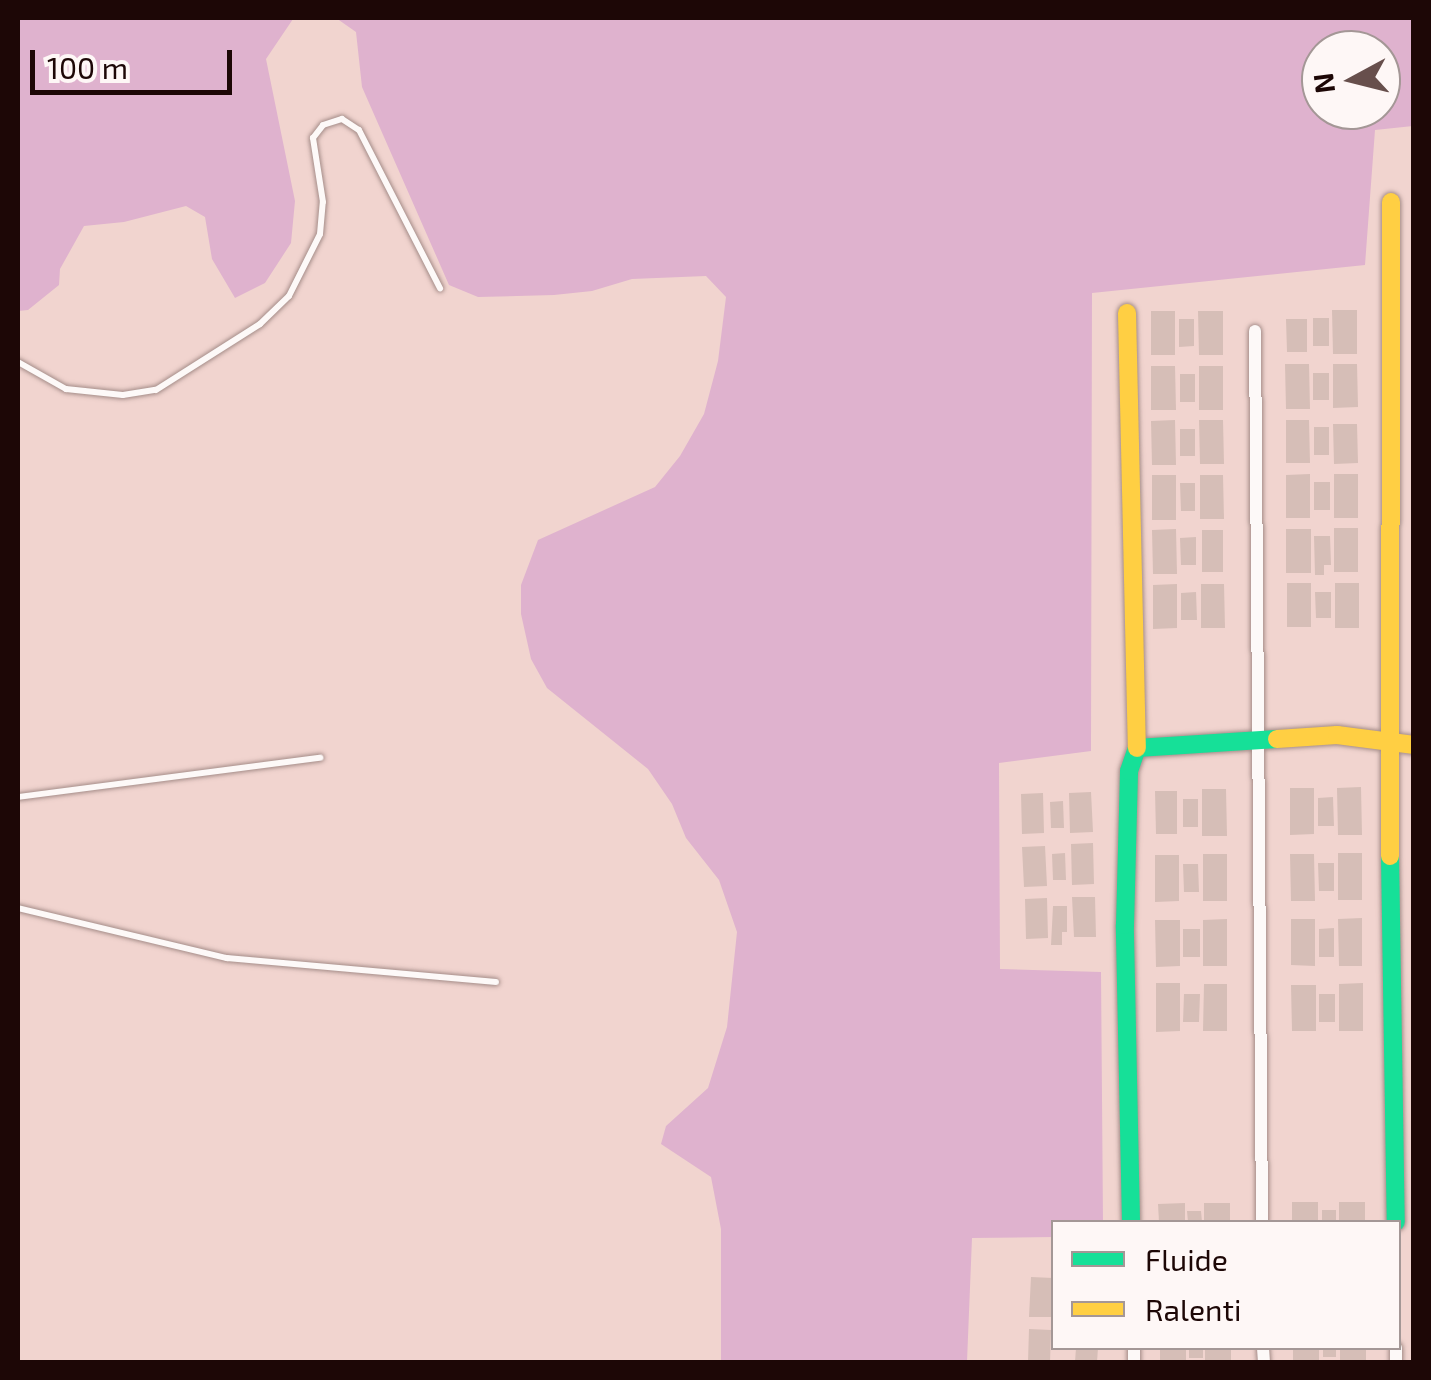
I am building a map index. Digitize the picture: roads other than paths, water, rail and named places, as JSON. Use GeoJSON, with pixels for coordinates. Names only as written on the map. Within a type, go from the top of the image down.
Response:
{"type":"FeatureCollection","features":[{"type":"Feature","properties":{"kind":"street"},"geometry":{"type":"LineString","coordinates":[[1391,202],[1388,741],[1396,1220]]}},
{"type":"Feature","properties":{"kind":"street"},"geometry":{"type":"LineString","coordinates":[[1127,313],[1137,748],[1129,771],[1125,925],[1131,1220]]}},
{"type":"Feature","properties":{"kind":"street"},"geometry":{"type":"LineString","coordinates":[[1255,331],[1262,1220]]}},
{"type":"Feature","properties":{"kind":"street"},"geometry":{"type":"LineString","coordinates":[[1137,748],[1337,735],[1414,745]]}},
{"type":"Feature","properties":{"kind":"lane"},"geometry":{"type":"LineString","coordinates":[[18,362],[66,389],[123,396],[156,390],[260,324],[289,296],[320,234],[323,202],[314,164],[313,138],[323,125],[342,119],[358,130],[440,288]]}},
{"type":"Feature","properties":{"kind":"lane"},"geometry":{"type":"LineString","coordinates":[[18,798],[320,758]]}},
{"type":"Feature","properties":{"kind":"lane"},"geometry":{"type":"LineString","coordinates":[[18,908],[227,958],[496,982]]}}]}
